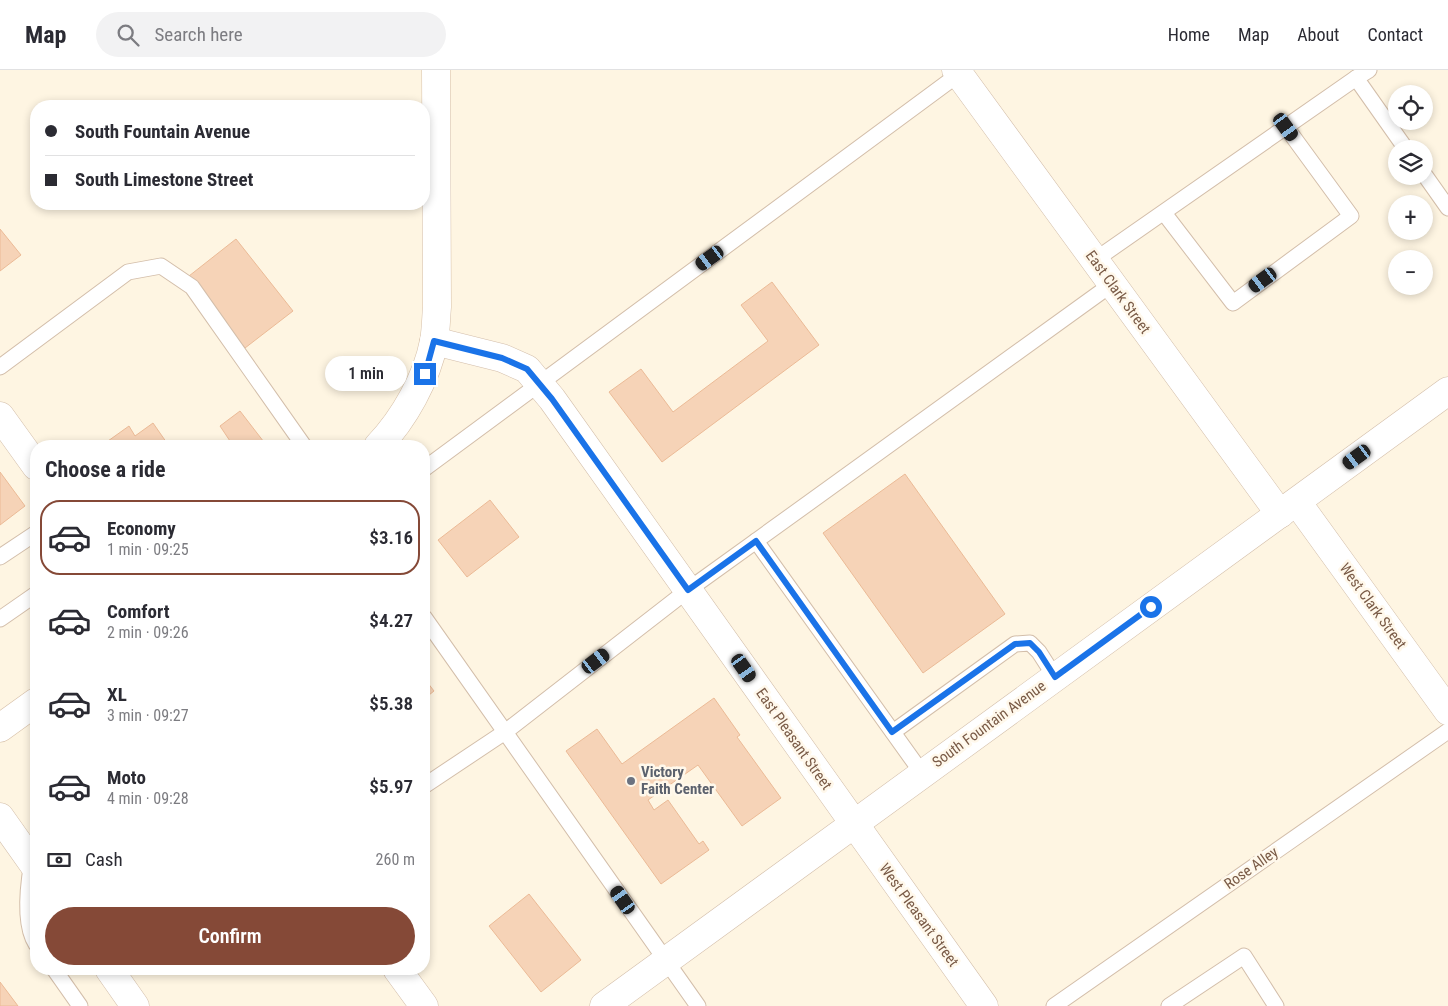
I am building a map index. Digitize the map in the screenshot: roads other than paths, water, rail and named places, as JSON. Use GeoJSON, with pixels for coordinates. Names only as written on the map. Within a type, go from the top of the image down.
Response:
{"type":"FeatureCollection","features":[{"type":"Feature","properties":{"kind":"street"},"geometry":{"type":"LineString","coordinates":[[383,440],[403,414],[425,374],[434,341],[437,307],[436,70]]}},
{"type":"Feature","properties":{"kind":"street","name":"East Clark Street"},"geometry":{"type":"LineString","coordinates":[[958,72],[1112,284],[1289,508]]}},
{"type":"Feature","properties":{"kind":"street","name":"East Pleasant Street"},"geometry":{"type":"LineString","coordinates":[[434,341],[502,358],[527,369],[552,399],[854,824]]}},
{"type":"Feature","properties":{"kind":"street","name":"South Fountain Avenue"},"geometry":{"type":"LineString","coordinates":[[604,1006],[1289,508],[1448,390]]}},
{"type":"Feature","properties":{"kind":"street"},"geometry":{"type":"LineString","coordinates":[[0,416],[30,458]]}},
{"type":"Feature","properties":{"kind":"street","name":"West Clark Street"},"geometry":{"type":"LineString","coordinates":[[1289,508],[1448,711]]}},
{"type":"Feature","properties":{"kind":"street"},"geometry":{"type":"LineString","coordinates":[[0,728],[30,706]]}},
{"type":"Feature","properties":{"kind":"street"},"geometry":{"type":"LineString","coordinates":[[0,817],[30,859]]}},
{"type":"Feature","properties":{"kind":"street","name":"West Pleasant Street"},"geometry":{"type":"LineString","coordinates":[[854,824],[984,1006]]}},
{"type":"Feature","properties":{"kind":"street"},"geometry":{"type":"LineString","coordinates":[[113,975],[136,1006]]}},
{"type":"Feature","properties":{"kind":"street"},"geometry":{"type":"LineString","coordinates":[[401,975],[424,1006]]}},
{"type":"Feature","properties":{"kind":"lane"},"geometry":{"type":"LineString","coordinates":[[430,465],[958,72]]}},
{"type":"Feature","properties":{"kind":"lane"},"geometry":{"type":"LineString","coordinates":[[1095,260],[1363,74],[1401,140]]}},
{"type":"Feature","properties":{"kind":"lane"},"geometry":{"type":"LineString","coordinates":[[1164,213],[1233,302],[1351,216],[1286,127]]}},
{"type":"Feature","properties":{"kind":"lane"},"geometry":{"type":"LineString","coordinates":[[1432,185],[1448,208]]}},
{"type":"Feature","properties":{"kind":"lane"},"geometry":{"type":"LineString","coordinates":[[0,367],[128,272],[161,266],[192,287],[300,440]]}},
{"type":"Feature","properties":{"kind":"lane"},"geometry":{"type":"LineString","coordinates":[[430,782],[505,732],[688,590],[1112,284]]}},
{"type":"Feature","properties":{"kind":"lane"},"geometry":{"type":"LineString","coordinates":[[0,557],[30,537]]}},
{"type":"Feature","properties":{"kind":"lane"},"geometry":{"type":"LineString","coordinates":[[756,541],[922,773]]}},
{"type":"Feature","properties":{"kind":"lane"},"geometry":{"type":"LineString","coordinates":[[0,619],[30,598]]}},
{"type":"Feature","properties":{"kind":"lane"},"geometry":{"type":"LineString","coordinates":[[430,626],[698,1006]]}},
{"type":"Feature","properties":{"kind":"lane"},"geometry":{"type":"LineString","coordinates":[[892,732],[1015,644],[1030,643],[1039,652],[1055,677]]}},
{"type":"Feature","properties":{"kind":"lane","name":"Rose Alley"},"geometry":{"type":"LineString","coordinates":[[1054,1006],[1448,730]]}},
{"type":"Feature","properties":{"kind":"lane"},"geometry":{"type":"LineString","coordinates":[[30,882],[28,890],[30,935]]}},
{"type":"Feature","properties":{"kind":"lane"},"geometry":{"type":"LineString","coordinates":[[1169,1006],[1244,956],[1276,1006]]}},
{"type":"Feature","properties":{"kind":"lane"},"geometry":{"type":"LineString","coordinates":[[58,975],[80,1006]]}},
{"type":"Feature","properties":{"kind":"place","name":"Victory Faith Center"},"geometry":{"type":"Point","coordinates":[631,781]}}]}
